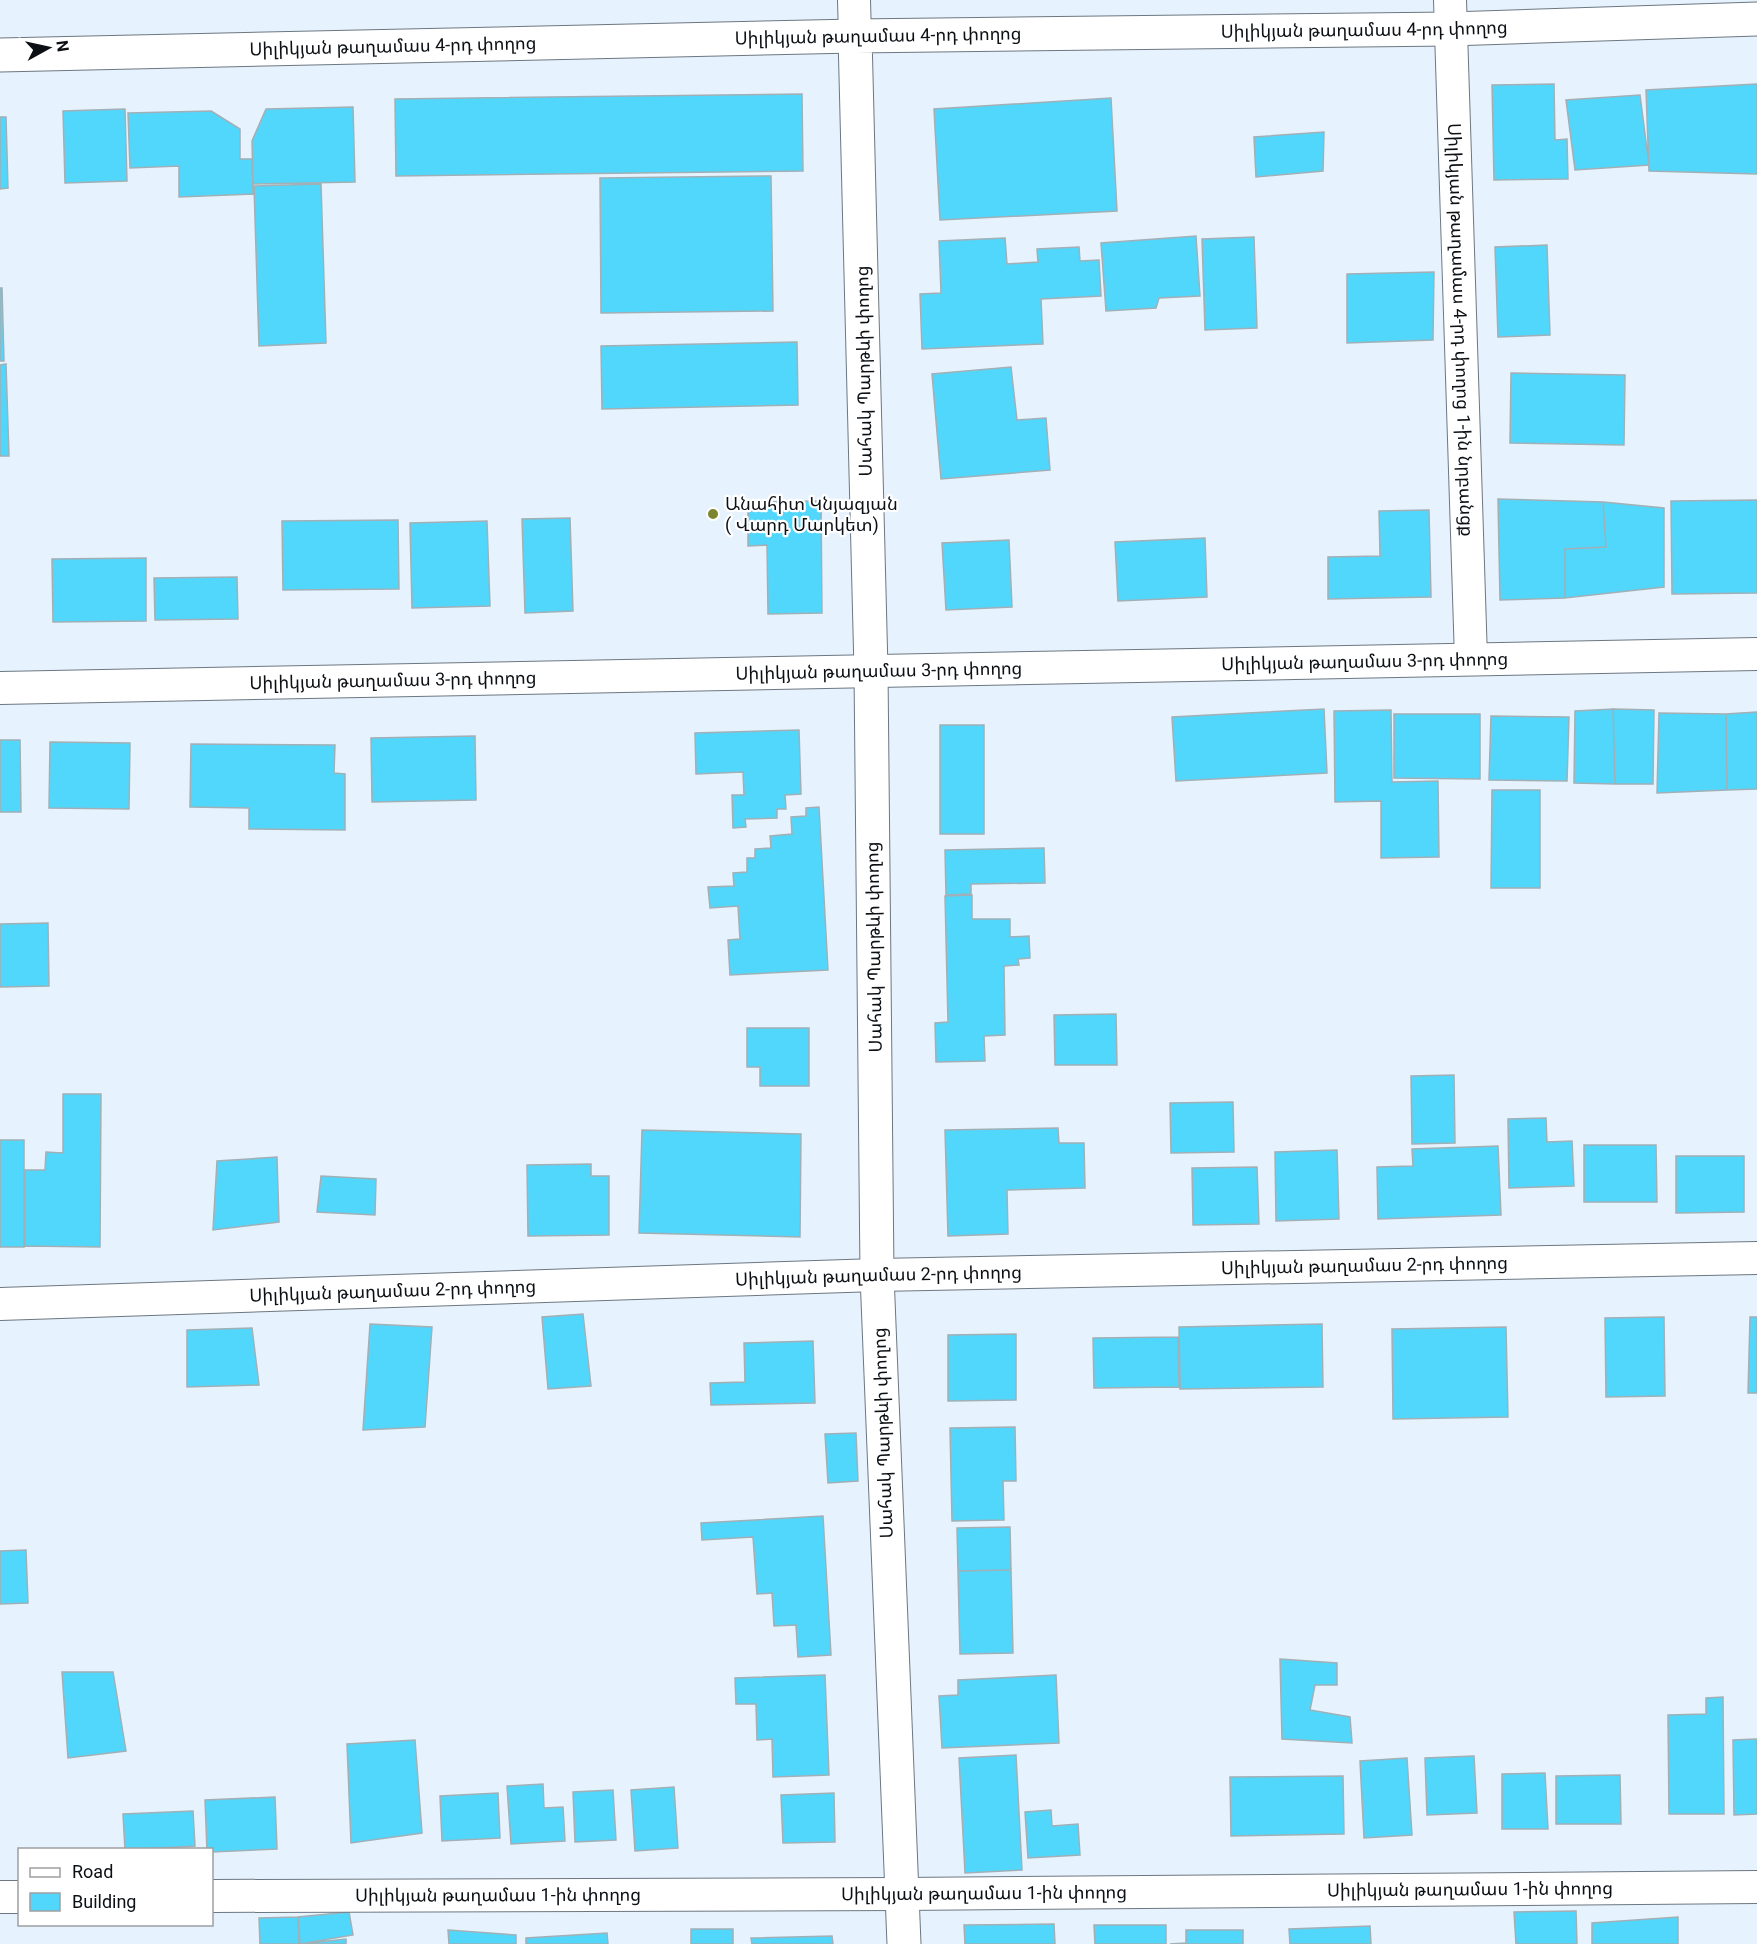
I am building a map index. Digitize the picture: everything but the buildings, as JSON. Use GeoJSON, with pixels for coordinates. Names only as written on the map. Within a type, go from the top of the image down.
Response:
{"type":"FeatureCollection","features":[{"type":"Feature","properties":{"kind":"main road","name":"Սիլիկյան թաղամաս 4-րդ փողոց"},"geometry":{"type":"LineString","coordinates":[[0,55],[855,36],[1450,14],[1757,20]]}},
{"type":"Feature","properties":{"kind":"main road","name":"Սահակ Պարթևի փողոց"},"geometry":{"type":"LineString","coordinates":[[855,36],[871,670],[877,1275],[904,1944]]}},
{"type":"Feature","properties":{"kind":"street","name":"Սահակ Պարթևի փողոց"},"geometry":{"type":"LineString","coordinates":[[854,0],[855,36]]}},
{"type":"Feature","properties":{"kind":"street","name":"Սիլիկյան թաղամաս 4-րդ փողոց 1-ին նրբանցք"},"geometry":{"type":"LineString","coordinates":[[1450,14],[1471,659]]}},
{"type":"Feature","properties":{"kind":"street","name":"Սիլիկյան թաղամաս 3-րդ փողոց"},"geometry":{"type":"LineString","coordinates":[[0,688],[1757,654]]}},
{"type":"Feature","properties":{"kind":"street","name":"Սիլիկյան թաղամաս 2-րդ փողոց"},"geometry":{"type":"LineString","coordinates":[[0,1304],[877,1275],[1757,1258]]}},
{"type":"Feature","properties":{"kind":"street","name":"Սիլիկյան թաղամաս 1-ին փողոց"},"geometry":{"type":"LineString","coordinates":[[213,1896],[901,1894],[1757,1887]]}},
{"type":"Feature","properties":{"kind":"street"},"geometry":{"type":"LineString","coordinates":[[0,1897],[18,1897]]}},
{"type":"Feature","properties":{"kind":"place","name":"Անահիտ Կնյազյան ( Վարդ Մարկետ)"},"geometry":{"type":"Point","coordinates":[713,514]}}]}
